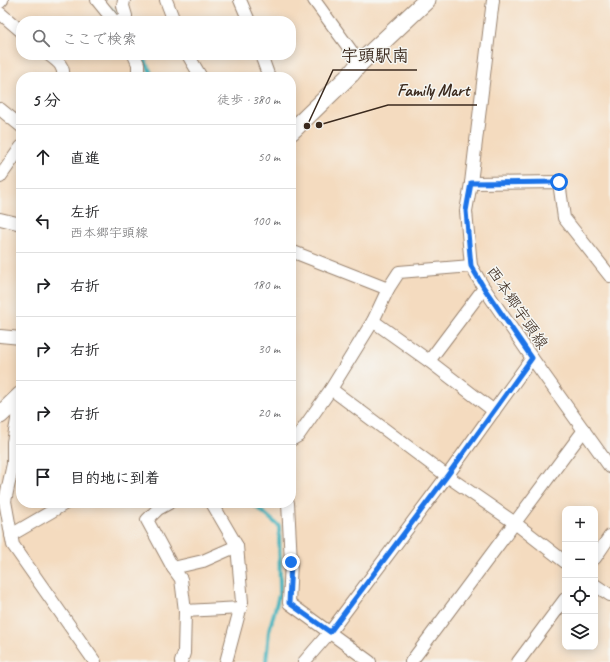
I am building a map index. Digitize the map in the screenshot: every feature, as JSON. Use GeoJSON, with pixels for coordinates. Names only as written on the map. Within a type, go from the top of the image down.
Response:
{"type":"FeatureCollection","features":[{"type":"Feature","properties":{"kind":"street"},"geometry":{"type":"LineString","coordinates":[[96,0],[110,16]]}},
{"type":"Feature","properties":{"kind":"street"},"geometry":{"type":"LineString","coordinates":[[122,16],[124,0]]}},
{"type":"Feature","properties":{"kind":"street"},"geometry":{"type":"LineString","coordinates":[[166,0],[172,16]]}},
{"type":"Feature","properties":{"kind":"street"},"geometry":{"type":"LineString","coordinates":[[240,0],[246,16]]}},
{"type":"Feature","properties":{"kind":"street"},"geometry":{"type":"LineString","coordinates":[[314,0],[360,63]]}},
{"type":"Feature","properties":{"kind":"street"},"geometry":{"type":"LineString","coordinates":[[296,126],[427,0]]}},
{"type":"Feature","properties":{"kind":"street","name":"西本郷宇頭線"},"geometry":{"type":"LineString","coordinates":[[493,0],[471,183],[466,211],[471,266],[484,288],[532,358],[610,467]]}},
{"type":"Feature","properties":{"kind":"street"},"geometry":{"type":"LineString","coordinates":[[0,13],[16,27]]}},
{"type":"Feature","properties":{"kind":"street"},"geometry":{"type":"LineString","coordinates":[[55,60],[62,66],[64,72]]}},
{"type":"Feature","properties":{"kind":"street"},"geometry":{"type":"LineString","coordinates":[[136,60],[138,72]]}},
{"type":"Feature","properties":{"kind":"street"},"geometry":{"type":"LineString","coordinates":[[191,60],[198,72]]}},
{"type":"Feature","properties":{"kind":"street"},"geometry":{"type":"LineString","coordinates":[[263,60],[267,72]]}},
{"type":"Feature","properties":{"kind":"street"},"geometry":{"type":"LineString","coordinates":[[0,109],[16,122]]}},
{"type":"Feature","properties":{"kind":"street"},"geometry":{"type":"LineString","coordinates":[[0,177],[16,153]]}},
{"type":"Feature","properties":{"kind":"street"},"geometry":{"type":"LineString","coordinates":[[471,183],[559,182],[564,218],[610,276]]}},
{"type":"Feature","properties":{"kind":"street"},"geometry":{"type":"LineString","coordinates":[[0,219],[16,223]]}},
{"type":"Feature","properties":{"kind":"street"},"geometry":{"type":"LineString","coordinates":[[296,253],[388,289]]}},
{"type":"Feature","properties":{"kind":"street"},"geometry":{"type":"LineString","coordinates":[[296,437],[331,389],[373,321],[388,289],[399,272],[471,266]]}},
{"type":"Feature","properties":{"kind":"street"},"geometry":{"type":"LineString","coordinates":[[429,361],[484,288]]}},
{"type":"Feature","properties":{"kind":"street"},"geometry":{"type":"LineString","coordinates":[[373,321],[429,361],[494,411]]}},
{"type":"Feature","properties":{"kind":"street"},"geometry":{"type":"LineString","coordinates":[[0,336],[16,338]]}},
{"type":"Feature","properties":{"kind":"street"},"geometry":{"type":"LineString","coordinates":[[304,662],[330,632],[447,476],[532,358]]}},
{"type":"Feature","properties":{"kind":"street"},"geometry":{"type":"LineString","coordinates":[[331,389],[447,476],[515,523],[562,560]]}},
{"type":"Feature","properties":{"kind":"street"},"geometry":{"type":"LineString","coordinates":[[0,415],[16,399]]}},
{"type":"Feature","properties":{"kind":"street"},"geometry":{"type":"LineString","coordinates":[[411,662],[584,430]]}},
{"type":"Feature","properties":{"kind":"street"},"geometry":{"type":"LineString","coordinates":[[16,431],[13,442],[13,464],[6,501],[12,545],[95,662]]}},
{"type":"Feature","properties":{"kind":"street"},"geometry":{"type":"LineString","coordinates":[[11,535],[57,508]]}},
{"type":"Feature","properties":{"kind":"street"},"geometry":{"type":"LineString","coordinates":[[155,508],[147,520],[173,568],[181,579],[185,611],[184,653],[181,662]]}},
{"type":"Feature","properties":{"kind":"street"},"geometry":{"type":"LineString","coordinates":[[215,508],[237,546],[242,602],[226,662]]}},
{"type":"Feature","properties":{"kind":"street"},"geometry":{"type":"LineString","coordinates":[[288,508],[291,562],[289,603],[370,662]]}},
{"type":"Feature","properties":{"kind":"street"},"geometry":{"type":"LineString","coordinates":[[598,554],[610,536]]}},
{"type":"Feature","properties":{"kind":"street"},"geometry":{"type":"LineString","coordinates":[[173,568],[203,561],[237,546]]}},
{"type":"Feature","properties":{"kind":"street"},"geometry":{"type":"LineString","coordinates":[[598,587],[610,595]]}},
{"type":"Feature","properties":{"kind":"street"},"geometry":{"type":"LineString","coordinates":[[518,662],[562,603]]}},
{"type":"Feature","properties":{"kind":"street"},"geometry":{"type":"LineString","coordinates":[[185,611],[241,608]]}},
{"type":"Feature","properties":{"kind":"waterway"},"geometry":{"type":"LineString","coordinates":[[110,8],[118,16]]}},
{"type":"Feature","properties":{"kind":"waterway"},"geometry":{"type":"LineString","coordinates":[[144,60],[150,72]]}},
{"type":"Feature","properties":{"kind":"waterway"},"geometry":{"type":"LineString","coordinates":[[258,508],[279,526],[280,591],[269,631],[266,662]]}},
{"type":"Feature","properties":{"kind":"place","name":"Family Mart"},"geometry":{"type":"Point","coordinates":[319,125]}},
{"type":"Feature","properties":{"kind":"place","name":"宇頭駅南"},"geometry":{"type":"Point","coordinates":[307,126]}},
{"type":"Feature","properties":{"kind":"route"},"geometry":{"type":"LineString","coordinates":[[291,562],[289,603],[330,632],[447,476],[532,358],[484,288],[471,266],[466,211],[471,183],[559,182]]}}]}
